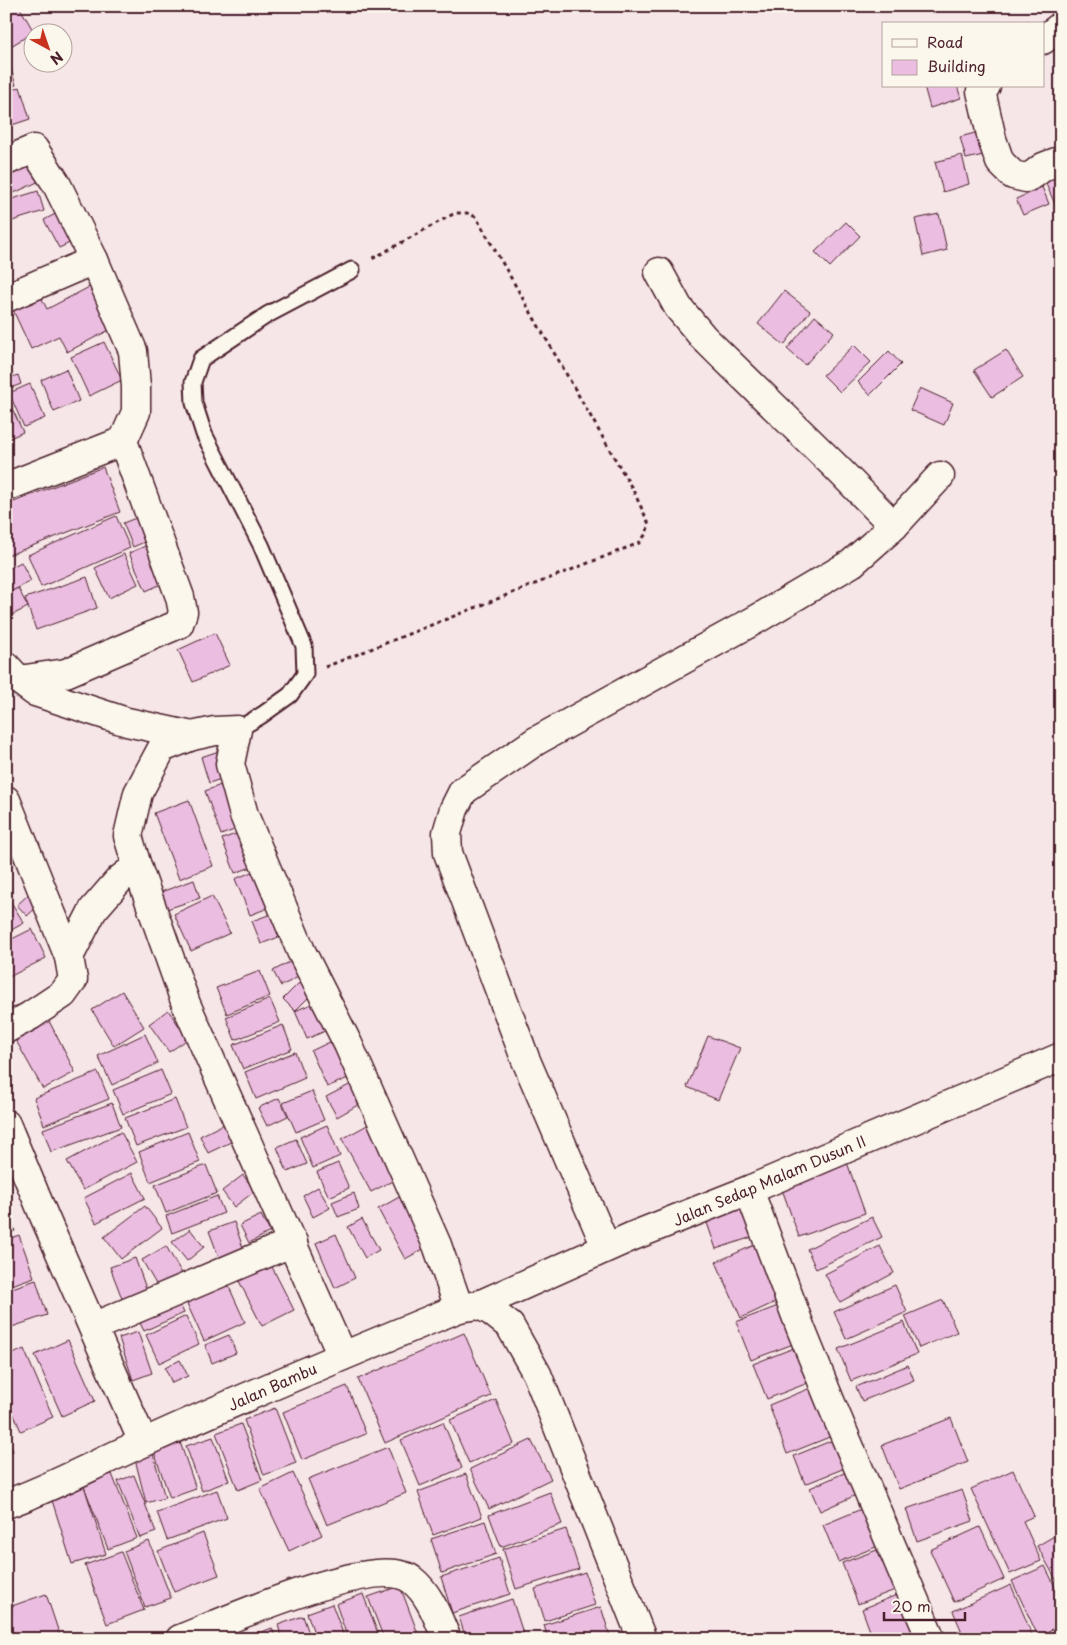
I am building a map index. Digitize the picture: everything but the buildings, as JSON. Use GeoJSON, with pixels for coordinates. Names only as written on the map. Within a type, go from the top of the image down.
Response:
{"type":"FeatureCollection","features":[{"type":"Feature","properties":{"kind":"street"},"geometry":{"type":"LineString","coordinates":[[1044,39],[1061,26]]}},
{"type":"Feature","properties":{"kind":"street"},"geometry":{"type":"LineString","coordinates":[[984,88],[981,91],[992,139],[1000,162],[1013,176],[1026,178],[1043,167],[1056,162],[1061,164]]}},
{"type":"Feature","properties":{"kind":"street"},"geometry":{"type":"LineString","coordinates":[[6,161],[34,149],[56,183],[94,260],[133,351],[136,387],[136,412],[123,441],[6,488]]}},
{"type":"Feature","properties":{"kind":"street"},"geometry":{"type":"LineString","coordinates":[[6,298],[94,260]]}},
{"type":"Feature","properties":{"kind":"street"},"geometry":{"type":"LineString","coordinates":[[659,272],[678,306],[703,337],[894,526]]}},
{"type":"Feature","properties":{"kind":"street"},"geometry":{"type":"LineString","coordinates":[[13,673],[66,673],[179,624],[183,612],[180,597],[123,441]]}},
{"type":"Feature","properties":{"kind":"street"},"geometry":{"type":"LineString","coordinates":[[606,1247],[525,1058],[448,853],[447,833],[454,809],[464,792],[536,741],[757,619],[852,563],[894,526],[940,476]]}},
{"type":"Feature","properties":{"kind":"street"},"geometry":{"type":"LineString","coordinates":[[13,673],[36,692],[126,722],[192,736]]}},
{"type":"Feature","properties":{"kind":"street"},"geometry":{"type":"LineString","coordinates":[[342,1356],[186,1004],[136,866],[128,836],[138,793],[162,748],[192,736],[214,731],[237,730],[230,764],[244,815],[301,950],[348,1044],[437,1245],[469,1307],[491,1311],[510,1326],[537,1374],[642,1639]]}},
{"type":"Feature","properties":{"kind":"street"},"geometry":{"type":"LineString","coordinates":[[6,800],[69,956],[74,980],[63,994],[6,1029]]}},
{"type":"Feature","properties":{"kind":"street"},"geometry":{"type":"LineString","coordinates":[[69,956],[92,910],[119,880],[136,866]]}},
{"type":"Feature","properties":{"kind":"street","name":"Jalan Sedap Malam Dusun II"},"geometry":{"type":"LineString","coordinates":[[469,1307],[606,1247],[749,1190],[1061,1057]]}},
{"type":"Feature","properties":{"kind":"street"},"geometry":{"type":"LineString","coordinates":[[6,1124],[44,1216],[143,1442]]}},
{"type":"Feature","properties":{"kind":"street"},"geometry":{"type":"LineString","coordinates":[[749,1190],[830,1403],[931,1639]]}},
{"type":"Feature","properties":{"kind":"street"},"geometry":{"type":"LineString","coordinates":[[94,1327],[292,1242]]}},
{"type":"Feature","properties":{"kind":"street","name":"Jalan Bambu"},"geometry":{"type":"LineString","coordinates":[[6,1504],[29,1496],[143,1442],[342,1356],[469,1307]]}},
{"type":"Feature","properties":{"kind":"street"},"geometry":{"type":"LineString","coordinates":[[180,1639],[312,1588],[351,1577],[392,1573],[411,1579],[428,1598],[446,1639]]}},
{"type":"Feature","properties":{"kind":"lane"},"geometry":{"type":"LineString","coordinates":[[237,730],[290,695],[305,674],[304,646],[260,545],[204,434],[194,403],[193,382],[201,359],[267,315],[352,270]]}},
{"type":"Feature","properties":{"kind":"path"},"geometry":{"type":"LineString","coordinates":[[305,674],[639,543],[646,534],[649,524],[633,490],[476,217],[468,213],[455,213],[352,270]]}}]}
